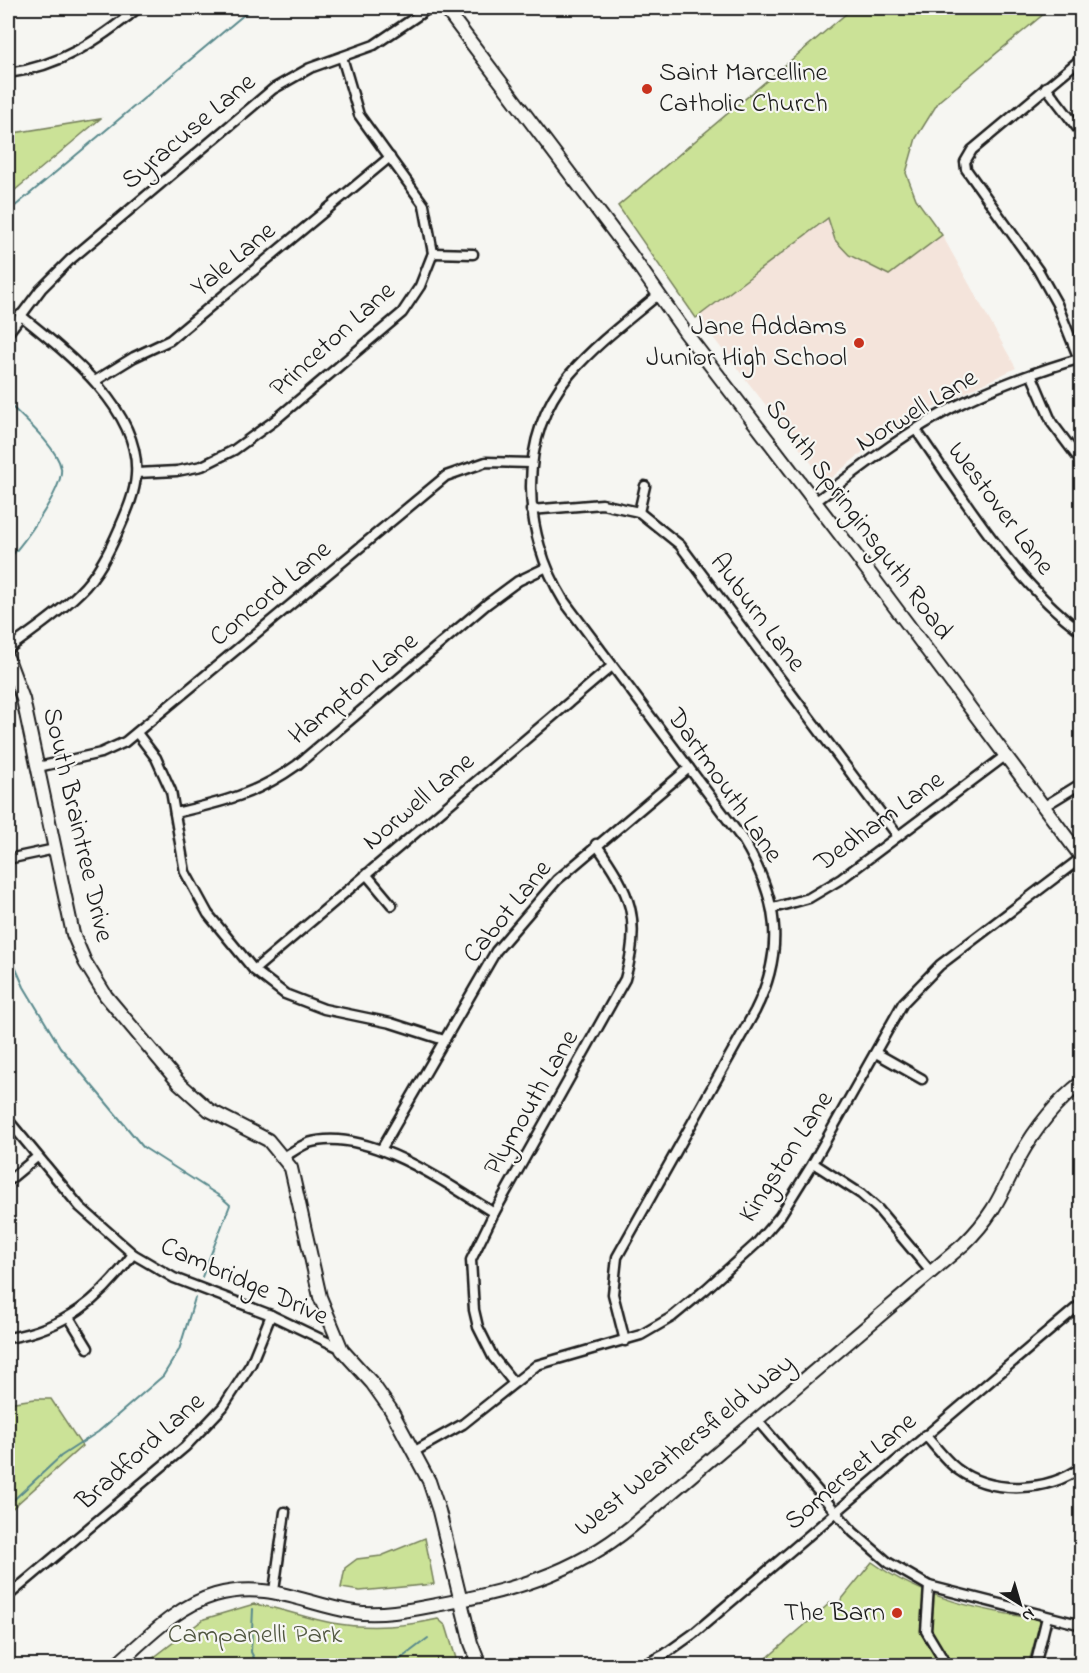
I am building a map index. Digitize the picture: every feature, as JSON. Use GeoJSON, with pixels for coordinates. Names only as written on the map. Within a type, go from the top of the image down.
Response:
{"type":"FeatureCollection","features":[{"type":"Feature","properties":{"kind":"street"},"geometry":{"type":"LineString","coordinates":[[121,8],[128,16]]}},
{"type":"Feature","properties":{"kind":"street"},"geometry":{"type":"LineString","coordinates":[[8,73],[44,65],[68,56],[95,42],[138,8]]}},
{"type":"Feature","properties":{"kind":"street","name":"Syracuse Lane"},"geometry":{"type":"LineString","coordinates":[[8,333],[20,315],[70,260],[273,89],[310,68],[382,40],[429,8]]}},
{"type":"Feature","properties":{"kind":"street","name":"South Springinsguth Road"},"geometry":{"type":"LineString","coordinates":[[446,8],[658,295],[1081,858]]}},
{"type":"Feature","properties":{"kind":"street"},"geometry":{"type":"LineString","coordinates":[[342,57],[359,115],[424,205],[433,253],[473,254]]}},
{"type":"Feature","properties":{"kind":"street"},"geometry":{"type":"LineString","coordinates":[[1080,358],[1052,295],[1038,270],[966,170],[965,162],[972,150],[1082,58]]}},
{"type":"Feature","properties":{"kind":"street"},"geometry":{"type":"LineString","coordinates":[[1046,87],[1082,134]]}},
{"type":"Feature","properties":{"kind":"street","name":"Yale Lane"},"geometry":{"type":"LineString","coordinates":[[95,381],[134,357],[170,340],[390,157]]}},
{"type":"Feature","properties":{"kind":"street","name":"Princeton Lane"},"geometry":{"type":"LineString","coordinates":[[137,473],[177,471],[202,466],[250,440],[402,313],[420,286],[433,253]]}},
{"type":"Feature","properties":{"kind":"street","name":"Dartmouth Lane"},"geometry":{"type":"LineString","coordinates":[[626,1341],[613,1294],[617,1257],[763,996],[774,952],[773,908],[757,864],[689,768],[564,601],[545,568],[531,510],[531,463],[545,417],[570,375],[596,346],[658,295]]}},
{"type":"Feature","properties":{"kind":"street"},"geometry":{"type":"LineString","coordinates":[[8,649],[80,592],[93,576],[112,546],[126,513],[137,473],[132,444],[125,427],[95,381],[64,350],[20,315]]}},
{"type":"Feature","properties":{"kind":"street","name":"Norwell Lane"},"geometry":{"type":"LineString","coordinates":[[815,502],[916,430],[970,400],[1080,358]]}},
{"type":"Feature","properties":{"kind":"street"},"geometry":{"type":"LineString","coordinates":[[1032,376],[1052,423],[1082,463]]}},
{"type":"Feature","properties":{"kind":"street","name":"Westover Lane"},"geometry":{"type":"LineString","coordinates":[[916,430],[1027,583],[1050,607],[1082,632]]}},
{"type":"Feature","properties":{"kind":"street","name":"Concord Lane"},"geometry":{"type":"LineString","coordinates":[[38,767],[101,753],[137,733],[437,482],[452,473],[478,464],[497,461],[531,463]]}},
{"type":"Feature","properties":{"kind":"street"},"geometry":{"type":"LineString","coordinates":[[639,512],[645,486]]}},
{"type":"Feature","properties":{"kind":"street","name":"Auburn Lane"},"geometry":{"type":"LineString","coordinates":[[531,510],[602,504],[639,512],[680,545],[897,836]]}},
{"type":"Feature","properties":{"kind":"street","name":"Hampton Lane"},"geometry":{"type":"LineString","coordinates":[[175,813],[238,798],[278,778],[487,604],[518,581],[545,568]]}},
{"type":"Feature","properties":{"kind":"street","name":"South Braintree Drive"},"geometry":{"type":"LineString","coordinates":[[8,658],[23,699],[73,934],[85,962],[106,996],[189,1093],[218,1115],[268,1140],[284,1157],[295,1180],[320,1297],[342,1350],[372,1383],[415,1451],[439,1510],[471,1643],[480,1665]]}},
{"type":"Feature","properties":{"kind":"street","name":"Norwell Lane"},"geometry":{"type":"LineString","coordinates":[[254,970],[612,666]]}},
{"type":"Feature","properties":{"kind":"street"},"geometry":{"type":"LineString","coordinates":[[137,733],[165,775],[175,813],[185,872],[218,929],[254,970],[285,994],[324,1009],[391,1023],[444,1040]]}},
{"type":"Feature","properties":{"kind":"street","name":"Dedham Lane"},"geometry":{"type":"LineString","coordinates":[[773,908],[823,891],[1005,756]]}},
{"type":"Feature","properties":{"kind":"street","name":"Cabot Lane"},"geometry":{"type":"LineString","coordinates":[[382,1148],[496,951],[539,899],[596,844],[689,768]]}},
{"type":"Feature","properties":{"kind":"street"},"geometry":{"type":"LineString","coordinates":[[1043,807],[1082,783]]}},
{"type":"Feature","properties":{"kind":"street","name":"Plymouth Lane"},"geometry":{"type":"LineString","coordinates":[[513,1382],[493,1357],[474,1310],[471,1260],[494,1213],[615,999],[629,965],[634,939],[630,906],[620,878],[596,844]]}},
{"type":"Feature","properties":{"kind":"street"},"geometry":{"type":"LineString","coordinates":[[8,859],[55,849]]}},
{"type":"Feature","properties":{"kind":"street","name":"Kingston Lane"},"geometry":{"type":"LineString","coordinates":[[415,1451],[463,1424],[537,1365],[626,1341],[657,1328],[756,1244],[780,1216],[813,1163],[903,1003],[940,965],[1081,858]]}},
{"type":"Feature","properties":{"kind":"street"},"geometry":{"type":"LineString","coordinates":[[366,874],[392,905]]}},
{"type":"Feature","properties":{"kind":"street"},"geometry":{"type":"LineString","coordinates":[[876,1053],[922,1079]]}},
{"type":"Feature","properties":{"kind":"street","name":"West Weathersfield Way"},"geometry":{"type":"LineString","coordinates":[[115,1665],[193,1604],[234,1592],[274,1591],[355,1612],[405,1611],[461,1601],[531,1583],[588,1557],[620,1536],[931,1272],[983,1225],[999,1203],[1037,1129],[1068,1093],[1082,1082]]}},
{"type":"Feature","properties":{"kind":"street","name":"Cambridge Drive"},"geometry":{"type":"LineString","coordinates":[[8,1120],[37,1157],[100,1227],[133,1254],[196,1288],[271,1315],[342,1350]]}},
{"type":"Feature","properties":{"kind":"street"},"geometry":{"type":"LineString","coordinates":[[284,1157],[308,1143],[337,1140],[382,1148],[494,1213]]}},
{"type":"Feature","properties":{"kind":"street"},"geometry":{"type":"LineString","coordinates":[[8,1181],[37,1157]]}},
{"type":"Feature","properties":{"kind":"street"},"geometry":{"type":"LineString","coordinates":[[813,1163],[870,1202],[931,1272]]}},
{"type":"Feature","properties":{"kind":"street"},"geometry":{"type":"LineString","coordinates":[[8,1338],[37,1331],[69,1317],[97,1298],[133,1254]]}},
{"type":"Feature","properties":{"kind":"street","name":"Somerset Lane"},"geometry":{"type":"LineString","coordinates":[[642,1665],[680,1644],[1082,1303]]}},
{"type":"Feature","properties":{"kind":"street","name":"Bradford Lane"},"geometry":{"type":"LineString","coordinates":[[8,1596],[185,1447],[223,1407],[251,1364],[271,1315]]}},
{"type":"Feature","properties":{"kind":"street"},"geometry":{"type":"LineString","coordinates":[[69,1317],[88,1348]]}},
{"type":"Feature","properties":{"kind":"street"},"geometry":{"type":"LineString","coordinates":[[757,1420],[836,1512],[889,1563],[929,1586],[1082,1625]]}},
{"type":"Feature","properties":{"kind":"street"},"geometry":{"type":"LineString","coordinates":[[925,1435],[958,1470],[986,1482],[1015,1487],[1035,1486],[1065,1477],[1082,1467]]}},
{"type":"Feature","properties":{"kind":"street"},"geometry":{"type":"LineString","coordinates":[[274,1591],[285,1512]]}},
{"type":"Feature","properties":{"kind":"street"},"geometry":{"type":"LineString","coordinates":[[929,1586],[926,1631],[947,1665]]}},
{"type":"Feature","properties":{"kind":"street"},"geometry":{"type":"LineString","coordinates":[[1035,1665],[1047,1617]]}},
{"type":"Feature","properties":{"kind":"shaded area","name":"Jane Addams Junior High School"},"geometry":{"type":"Polygon","coordinates":[[[828,218],[835,240],[849,255],[889,275],[942,235],[1016,368],[920,414],[875,442],[826,482],[697,317],[828,218]]]}},
{"type":"Feature","properties":{"kind":"green space"},"geometry":{"type":"Polygon","coordinates":[[[853,8],[1051,8],[939,101],[916,138],[906,173],[916,199],[942,235],[889,275],[849,255],[835,240],[828,218],[696,318],[618,206],[853,8]]]}},
{"type":"Feature","properties":{"kind":"green space"},"geometry":{"type":"Polygon","coordinates":[[[100,119],[8,196],[8,134],[100,119]]]}},
{"type":"Feature","properties":{"kind":"green space"},"geometry":{"type":"Polygon","coordinates":[[[51,1399],[82,1446],[8,1512],[8,1403],[51,1399]]]}},
{"type":"Feature","properties":{"kind":"green space"},"geometry":{"type":"Polygon","coordinates":[[[425,1538],[434,1584],[360,1591],[341,1588],[345,1568],[357,1559],[381,1556],[425,1538]]]}},
{"type":"Feature","properties":{"kind":"green space"},"geometry":{"type":"Polygon","coordinates":[[[872,1562],[892,1575],[932,1594],[974,1607],[1041,1620],[1028,1665],[758,1666],[831,1602],[838,1604],[872,1562]]]}},
{"type":"Feature","properties":{"kind":"green space","name":"Campanelli Park"},"geometry":{"type":"Polygon","coordinates":[[[254,1604],[345,1625],[398,1625],[438,1619],[446,1626],[458,1665],[144,1665],[204,1619],[254,1604]]]}},
{"type":"Feature","properties":{"kind":"waterway"},"geometry":{"type":"LineString","coordinates":[[8,212],[252,8]]}},
{"type":"Feature","properties":{"kind":"waterway"},"geometry":{"type":"LineString","coordinates":[[8,403],[46,442],[61,468],[56,489],[49,502],[32,530],[8,560]]}},
{"type":"Feature","properties":{"kind":"waterway"},"geometry":{"type":"LineString","coordinates":[[8,937],[13,962],[24,987],[60,1047],[143,1147],[230,1205],[202,1277]]}},
{"type":"Feature","properties":{"kind":"waterway"},"geometry":{"type":"LineString","coordinates":[[8,1505],[61,1456],[98,1432],[163,1376],[179,1350],[195,1298]]}},
{"type":"Feature","properties":{"kind":"waterway"},"geometry":{"type":"LineString","coordinates":[[253,1609],[251,1652],[258,1666]]}},
{"type":"Feature","properties":{"kind":"waterway"},"geometry":{"type":"LineString","coordinates":[[391,1666],[428,1638]]}},
{"type":"Feature","properties":{"kind":"place","name":"Saint Marcelline Catholic Church"},"geometry":{"type":"Point","coordinates":[647,89]}},
{"type":"Feature","properties":{"kind":"place","name":"Jane Addams Junior High School"},"geometry":{"type":"Point","coordinates":[859,343]}},
{"type":"Feature","properties":{"kind":"place","name":"The Barn"},"geometry":{"type":"Point","coordinates":[897,1613]}}]}
